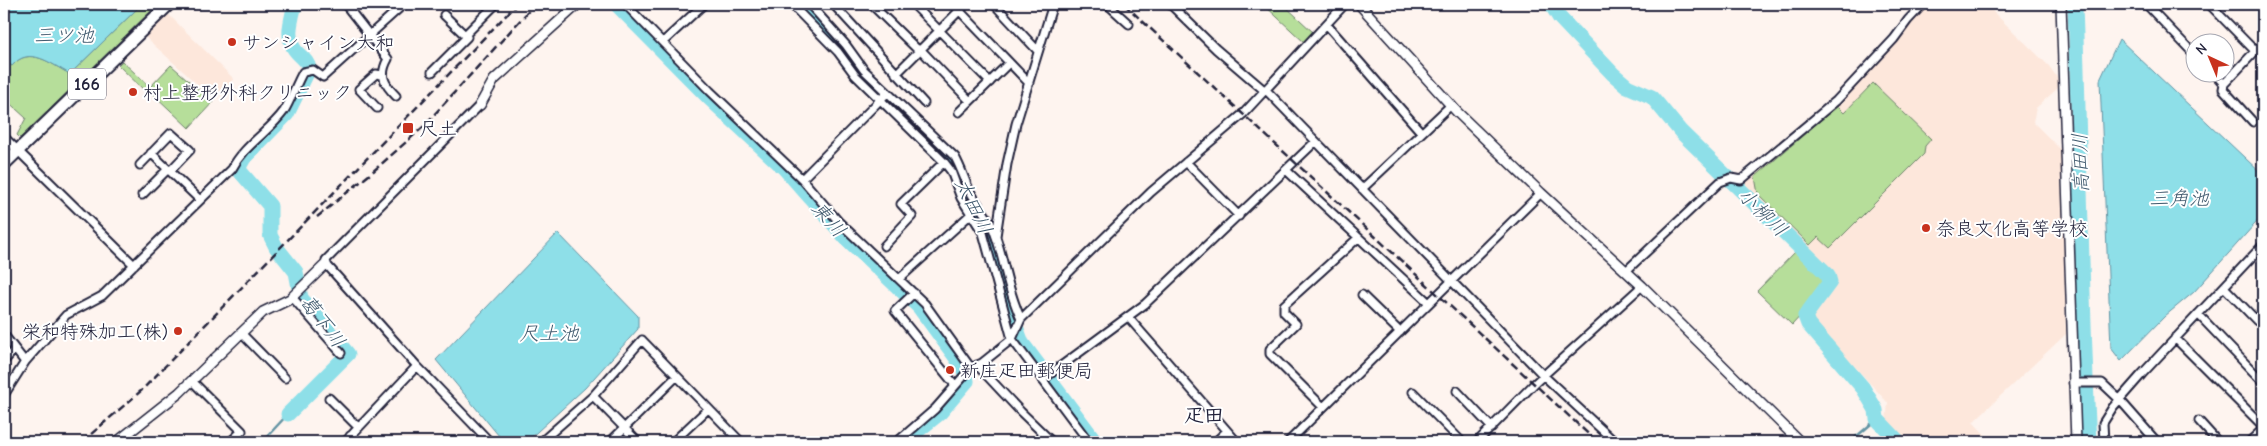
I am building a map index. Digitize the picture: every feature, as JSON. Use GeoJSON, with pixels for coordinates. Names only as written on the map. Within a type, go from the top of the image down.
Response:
{"type":"FeatureCollection","features":[{"type":"Feature","properties":{"kind":"highway","name":"166"},"geometry":{"type":"LineString","coordinates":[[4,164],[169,4]]}},
{"type":"Feature","properties":{"kind":"street"},"geometry":{"type":"LineString","coordinates":[[345,4],[388,59],[382,75],[384,82],[396,96]]}},
{"type":"Feature","properties":{"kind":"street"},"geometry":{"type":"LineString","coordinates":[[4,395],[25,362],[66,316],[102,296],[200,200],[285,110],[293,89],[303,72],[313,70],[323,78],[404,4]]}},
{"type":"Feature","properties":{"kind":"street"},"geometry":{"type":"LineString","coordinates":[[432,72],[466,37],[464,35],[496,4]]}},
{"type":"Feature","properties":{"kind":"street"},"geometry":{"type":"LineString","coordinates":[[117,442],[192,381],[263,312],[292,297],[326,264],[326,260],[480,105],[494,80],[578,4]]}},
{"type":"Feature","properties":{"kind":"street"},"geometry":{"type":"LineString","coordinates":[[625,4],[710,91],[802,180],[839,222],[925,304],[974,367],[1050,442]]}},
{"type":"Feature","properties":{"kind":"street"},"geometry":{"type":"LineString","coordinates":[[663,42],[704,4]]}},
{"type":"Feature","properties":{"kind":"street"},"geometry":{"type":"LineString","coordinates":[[791,4],[803,14],[838,52],[855,75],[951,171],[961,198],[983,233],[988,246],[1012,339],[1089,442]]}},
{"type":"Feature","properties":{"kind":"street"},"geometry":{"type":"LineString","coordinates":[[813,4],[811,6],[846,45],[864,70],[960,166],[970,191],[989,218],[996,236],[1005,274],[1021,319]]}},
{"type":"Feature","properties":{"kind":"street"},"geometry":{"type":"LineString","coordinates":[[832,4],[924,103]]}},
{"type":"Feature","properties":{"kind":"street"},"geometry":{"type":"LineString","coordinates":[[870,4],[970,101]]}},
{"type":"Feature","properties":{"kind":"street"},"geometry":{"type":"LineString","coordinates":[[913,4],[990,82]]}},
{"type":"Feature","properties":{"kind":"street"},"geometry":{"type":"LineString","coordinates":[[954,4],[1029,83]]}},
{"type":"Feature","properties":{"kind":"street"},"geometry":{"type":"LineString","coordinates":[[896,74],[966,4]]}},
{"type":"Feature","properties":{"kind":"street"},"geometry":{"type":"LineString","coordinates":[[994,4],[1038,51]]}},
{"type":"Feature","properties":{"kind":"street"},"geometry":{"type":"LineString","coordinates":[[996,236],[1007,164],[1053,4]]}},
{"type":"Feature","properties":{"kind":"street"},"geometry":{"type":"LineString","coordinates":[[1107,4],[1129,24]]}},
{"type":"Feature","properties":{"kind":"street"},"geometry":{"type":"LineString","coordinates":[[1170,4],[1216,49],[1265,91],[1544,376],[1615,442]]}},
{"type":"Feature","properties":{"kind":"street"},"geometry":{"type":"LineString","coordinates":[[897,442],[934,409],[974,367],[1012,339],[1021,319],[1151,192],[1243,114],[1345,4]]}},
{"type":"Feature","properties":{"kind":"street"},"geometry":{"type":"LineString","coordinates":[[1359,4],[1451,105],[1541,193],[1642,286],[1800,442]]}},
{"type":"Feature","properties":{"kind":"street"},"geometry":{"type":"LineString","coordinates":[[1626,271],[1720,182],[1729,179],[1741,180],[1836,101],[1894,39],[1923,4]]}},
{"type":"Feature","properties":{"kind":"street"},"geometry":{"type":"LineString","coordinates":[[2061,4],[2076,382],[2076,442]]}},
{"type":"Feature","properties":{"kind":"street"},"geometry":{"type":"LineString","coordinates":[[2146,4],[2184,44]]}},
{"type":"Feature","properties":{"kind":"street"},"geometry":{"type":"LineString","coordinates":[[2209,4],[2255,51]]}},
{"type":"Feature","properties":{"kind":"street"},"geometry":{"type":"LineString","coordinates":[[444,15],[464,35]]}},
{"type":"Feature","properties":{"kind":"street"},"geometry":{"type":"LineString","coordinates":[[1327,25],[1421,132]]}},
{"type":"Feature","properties":{"kind":"street"},"geometry":{"type":"LineString","coordinates":[[2253,122],[2223,89],[2224,84],[2263,43]]}},
{"type":"Feature","properties":{"kind":"street"},"geometry":{"type":"LineString","coordinates":[[959,112],[1009,63]]}},
{"type":"Feature","properties":{"kind":"street"},"geometry":{"type":"LineString","coordinates":[[377,108],[359,89],[376,74],[382,75]]}},
{"type":"Feature","properties":{"kind":"street"},"geometry":{"type":"LineString","coordinates":[[802,180],[887,93]]}},
{"type":"Feature","properties":{"kind":"street"},"geometry":{"type":"LineString","coordinates":[[1362,189],[1451,105]]}},
{"type":"Feature","properties":{"kind":"street"},"geometry":{"type":"LineString","coordinates":[[140,165],[171,133],[190,150],[142,195]]}},
{"type":"Feature","properties":{"kind":"street"},"geometry":{"type":"LineString","coordinates":[[4,137],[134,265]]}},
{"type":"Feature","properties":{"kind":"street"},"geometry":{"type":"LineString","coordinates":[[1042,380],[1128,317],[1239,216],[1316,142]]}},
{"type":"Feature","properties":{"kind":"street"},"geometry":{"type":"LineString","coordinates":[[151,154],[200,200]]}},
{"type":"Feature","properties":{"kind":"street"},"geometry":{"type":"LineString","coordinates":[[884,246],[912,216],[901,204],[944,162]]}},
{"type":"Feature","properties":{"kind":"street"},"geometry":{"type":"LineString","coordinates":[[1186,162],[1239,216]]}},
{"type":"Feature","properties":{"kind":"street"},"geometry":{"type":"LineString","coordinates":[[1286,170],[1429,303]]}},
{"type":"Feature","properties":{"kind":"street"},"geometry":{"type":"LineString","coordinates":[[1288,442],[1541,193]]}},
{"type":"Feature","properties":{"kind":"street"},"geometry":{"type":"LineString","coordinates":[[899,279],[971,214]]}},
{"type":"Feature","properties":{"kind":"street"},"geometry":{"type":"LineString","coordinates":[[1323,407],[1270,354],[1270,349],[1296,324],[1284,312],[1284,305],[1358,238]]}},
{"type":"Feature","properties":{"kind":"street"},"geometry":{"type":"LineString","coordinates":[[2104,442],[2103,422],[2120,400],[2175,338],[2263,245]]}},
{"type":"Feature","properties":{"kind":"street"},"geometry":{"type":"LineString","coordinates":[[326,264],[417,366],[490,442]]}},
{"type":"Feature","properties":{"kind":"street"},"geometry":{"type":"LineString","coordinates":[[1477,442],[1544,376],[1642,286]]}},
{"type":"Feature","properties":{"kind":"street"},"geometry":{"type":"LineString","coordinates":[[2224,288],[2257,322]]}},
{"type":"Feature","properties":{"kind":"street"},"geometry":{"type":"LineString","coordinates":[[914,293],[894,311],[955,385]]}},
{"type":"Feature","properties":{"kind":"street"},"geometry":{"type":"LineString","coordinates":[[1362,295],[1400,332]]}},
{"type":"Feature","properties":{"kind":"street"},"geometry":{"type":"LineString","coordinates":[[292,297],[341,353]]}},
{"type":"Feature","properties":{"kind":"street"},"geometry":{"type":"LineString","coordinates":[[2198,314],[2263,382]]}},
{"type":"Feature","properties":{"kind":"street"},"geometry":{"type":"LineString","coordinates":[[1128,317],[1237,442]]}},
{"type":"Feature","properties":{"kind":"street"},"geometry":{"type":"LineString","coordinates":[[241,333],[285,378]]}},
{"type":"Feature","properties":{"kind":"street"},"geometry":{"type":"LineString","coordinates":[[4,335],[25,362]]}},
{"type":"Feature","properties":{"kind":"street"},"geometry":{"type":"LineString","coordinates":[[2175,338],[2263,427],[2249,442]]}},
{"type":"Feature","properties":{"kind":"street"},"geometry":{"type":"LineString","coordinates":[[541,442],[593,396],[642,340],[741,442]]}},
{"type":"Feature","properties":{"kind":"street"},"geometry":{"type":"LineString","coordinates":[[4,361],[15,349]]}},
{"type":"Feature","properties":{"kind":"street"},"geometry":{"type":"LineString","coordinates":[[345,442],[417,366]]}},
{"type":"Feature","properties":{"kind":"street"},"geometry":{"type":"LineString","coordinates":[[610,442],[677,376]]}},
{"type":"Feature","properties":{"kind":"street"},"geometry":{"type":"LineString","coordinates":[[192,381],[242,431],[230,442]]}},
{"type":"Feature","properties":{"kind":"street"},"geometry":{"type":"LineString","coordinates":[[2076,382],[2097,382],[2102,384],[2120,400],[2157,442]]}},
{"type":"Feature","properties":{"kind":"street"},"geometry":{"type":"LineString","coordinates":[[1456,391],[1492,428]]}},
{"type":"Feature","properties":{"kind":"street"},"geometry":{"type":"LineString","coordinates":[[1413,392],[1462,442]]}},
{"type":"Feature","properties":{"kind":"street"},"geometry":{"type":"LineString","coordinates":[[593,396],[638,442]]}},
{"type":"Feature","properties":{"kind":"street"},"geometry":{"type":"LineString","coordinates":[[329,398],[358,427]]}},
{"type":"Feature","properties":{"kind":"street"},"geometry":{"type":"LineString","coordinates":[[673,442],[708,409]]}},
{"type":"Feature","properties":{"kind":"street"},"geometry":{"type":"LineString","coordinates":[[2199,421],[2218,442]]}},
{"type":"Feature","properties":{"kind":"street"},"geometry":{"type":"LineString","coordinates":[[1215,442],[1227,431]]}},
{"type":"Feature","properties":{"kind":"street"},"geometry":{"type":"LineString","coordinates":[[350,436],[357,442]]}},
{"type":"Feature","properties":{"kind":"shaded area","name":"奈良文化高等学校"},"geometry":{"type":"Polygon","coordinates":[[[1927,4],[1985,4],[2049,66],[2060,82],[2060,86],[2036,108],[2033,122],[2061,150],[2066,334],[1973,422],[1992,442],[1905,442],[1886,422],[1888,403],[1808,316],[1833,287],[1836,279],[1835,272],[1744,183],[1838,103],[1927,4]]]}},
{"type":"Feature","properties":{"kind":"shaded area"},"geometry":{"type":"Polygon","coordinates":[[[168,14],[234,79],[215,100],[145,37],[168,14]]]}},
{"type":"Feature","properties":{"kind":"green space"},"geometry":{"type":"Polygon","coordinates":[[[142,4],[158,4],[20,138],[17,135],[26,118],[4,98],[4,60],[12,66],[26,57],[40,58],[70,74],[142,4]]]}},
{"type":"Feature","properties":{"kind":"green space"},"geometry":{"type":"Polygon","coordinates":[[[1263,4],[1283,4],[1314,33],[1305,43],[1263,4]]]}},
{"type":"Feature","properties":{"kind":"green space"},"geometry":{"type":"Polygon","coordinates":[[[122,61],[150,87],[171,65],[213,102],[189,128],[151,92],[148,94],[118,65],[122,61]]]}},
{"type":"Feature","properties":{"kind":"green space"},"geometry":{"type":"Polygon","coordinates":[[[1873,83],[1931,139],[1925,146],[1924,154],[1830,248],[1818,237],[1810,245],[1758,194],[1755,177],[1837,106],[1844,113],[1873,83]]]}},
{"type":"Feature","properties":{"kind":"green space"},"geometry":{"type":"Polygon","coordinates":[[[1797,250],[1827,278],[1803,313],[1792,325],[1757,291],[1797,250]]]}},
{"type":"Feature","properties":{"kind":"water","name":"三ツ池"},"geometry":{"type":"Polygon","coordinates":[[[4,4],[142,4],[70,74],[40,58],[26,57],[12,66],[4,60],[4,4]]]}},
{"type":"Feature","properties":{"kind":"water","name":"三角池"},"geometry":{"type":"Polygon","coordinates":[[[2119,39],[2263,175],[2263,215],[2194,292],[2165,316],[2121,361],[2111,348],[2100,80],[2119,39]]]}},
{"type":"Feature","properties":{"kind":"water","name":"尺土池"},"geometry":{"type":"Polygon","coordinates":[[[558,233],[638,316],[638,329],[585,388],[526,442],[504,442],[436,360],[558,233]]]}},
{"type":"Feature","properties":{"kind":"waterway","name":"葛下川"},"geometry":{"type":"LineString","coordinates":[[288,414],[348,354],[301,298],[296,272],[276,247],[270,235],[270,206],[238,169],[244,158],[287,114],[309,69],[305,61],[295,50],[290,39],[290,27],[295,4]]}},
{"type":"Feature","properties":{"kind":"waterway","name":"東川"},"geometry":{"type":"LineString","coordinates":[[616,4],[709,98],[784,168],[847,239],[919,307],[963,367],[967,381],[940,413],[904,442]]}},
{"type":"Feature","properties":{"kind":"waterway","name":"太田川"},"geometry":{"type":"LineString","coordinates":[[799,4],[842,50],[859,73],[952,162],[961,185],[983,221],[993,244],[1011,313],[1022,343],[1096,442]]}},
{"type":"Feature","properties":{"kind":"waterway","name":"小柳川"},"geometry":{"type":"LineString","coordinates":[[1551,4],[1559,17],[1613,74],[1627,86],[1652,97],[1681,132],[1828,275],[1830,282],[1805,316],[1808,324],[1863,388],[1876,410],[1877,419],[1899,442]]}},
{"type":"Feature","properties":{"kind":"waterway","name":"高田川"},"geometry":{"type":"LineString","coordinates":[[2075,4],[2082,278],[2089,442]]}},
{"type":"Feature","properties":{"kind":"waterway","name":"葛下川"},"geometry":{"type":"LineString","coordinates":[[262,442],[288,414]]}},
{"type":"Feature","properties":{"kind":"waterway"},"geometry":{"type":"LineString","coordinates":[[1850,442],[1877,419]]}},
{"type":"Feature","properties":{"kind":"railway"},"geometry":{"type":"LineString","coordinates":[[82,442],[142,390],[517,4]]}},
{"type":"Feature","properties":{"kind":"railway"},"geometry":{"type":"LineString","coordinates":[[317,217],[422,128],[535,4]]}},
{"type":"Feature","properties":{"kind":"railway"},"geometry":{"type":"LineString","coordinates":[[1124,4],[1597,442]]}},
{"type":"Feature","properties":{"kind":"place","name":"サンシャイン大和"},"geometry":{"type":"Point","coordinates":[232,42]}},
{"type":"Feature","properties":{"kind":"place","name":"村上整形外科クリニック"},"geometry":{"type":"Point","coordinates":[133,92]}},
{"type":"Feature","properties":{"kind":"place","name":"尺土"},"geometry":{"type":"Point","coordinates":[408,128]}},
{"type":"Feature","properties":{"kind":"place","name":"奈良文化高等学校"},"geometry":{"type":"Point","coordinates":[1926,228]}},
{"type":"Feature","properties":{"kind":"place","name":"栄和特殊加工(株)"},"geometry":{"type":"Point","coordinates":[178,331]}},
{"type":"Feature","properties":{"kind":"place","name":"新庄疋田郵便局"},"geometry":{"type":"Point","coordinates":[950,370]}},
{"type":"Feature","properties":{"kind":"district","name":"疋田"},"geometry":{"type":"Point","coordinates":[1204,415]}}]}
